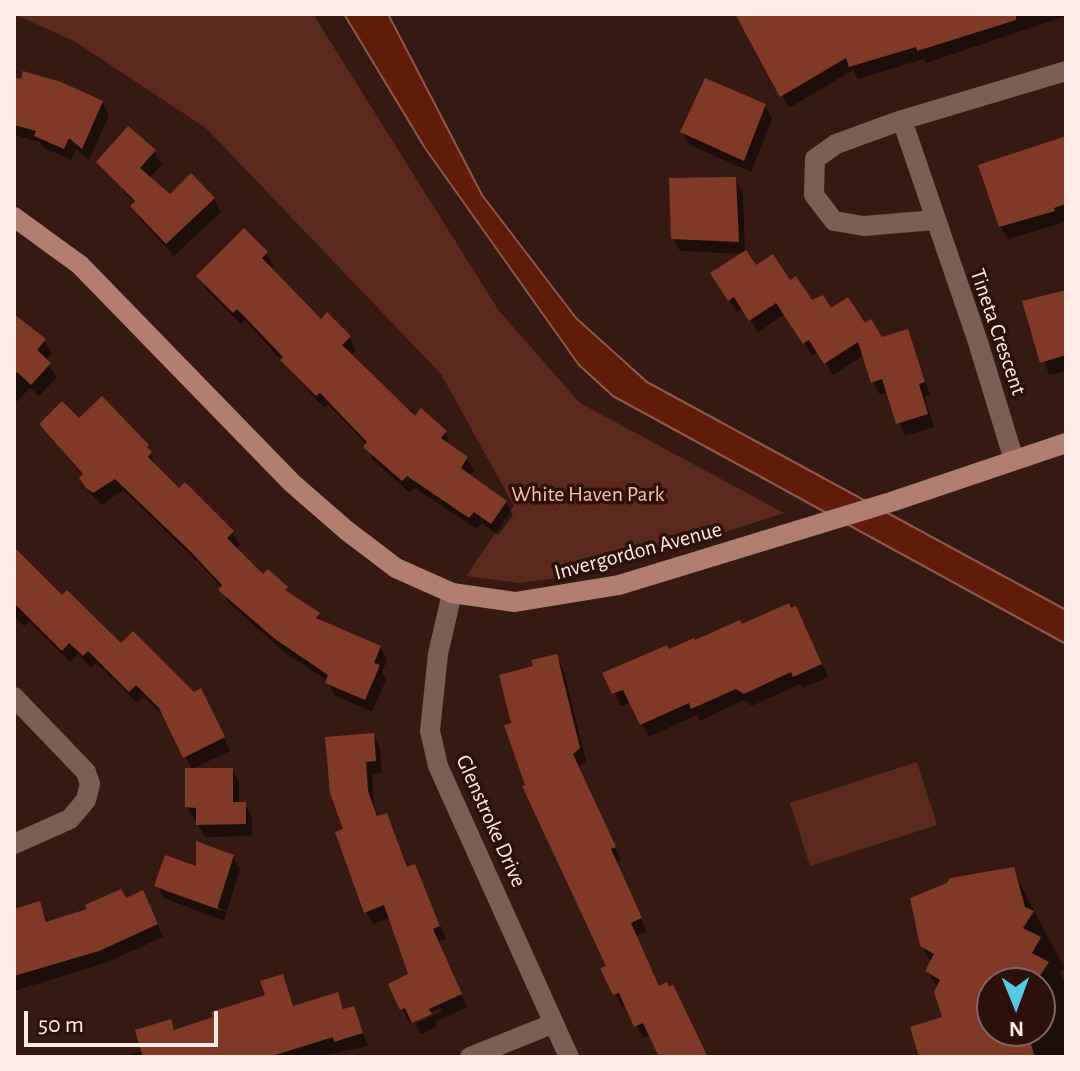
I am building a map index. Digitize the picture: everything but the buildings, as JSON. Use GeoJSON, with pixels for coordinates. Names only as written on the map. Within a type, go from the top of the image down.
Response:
{"type":"FeatureCollection","features":[{"type":"Feature","properties":{"kind":"street"},"geometry":{"type":"LineString","coordinates":[[935,220],[864,226],[834,221],[814,195],[815,159],[836,144],[902,120],[1066,71]]}},
{"type":"Feature","properties":{"kind":"street","name":"Tineta Crescent"},"geometry":{"type":"LineString","coordinates":[[902,120],[977,339],[1014,460]]}},
{"type":"Feature","properties":{"kind":"street","name":"Invergordon Avenue"},"geometry":{"type":"LineString","coordinates":[[14,217],[80,265],[292,483],[357,539],[396,568],[452,593],[515,602],[552,599],[619,585],[894,501],[1066,443]]}},
{"type":"Feature","properties":{"kind":"street","name":"Glenstroke Drive"},"geometry":{"type":"LineString","coordinates":[[452,593],[438,654],[430,731],[438,766],[569,1057]]}},
{"type":"Feature","properties":{"kind":"street"},"geometry":{"type":"LineString","coordinates":[[14,697],[86,772],[90,784],[86,800],[70,819],[14,844]]}},
{"type":"Feature","properties":{"kind":"street"},"geometry":{"type":"LineString","coordinates":[[470,1057],[552,1024]]}},
{"type":"Feature","properties":{"kind":"green space","name":"White Haven Park"},"geometry":{"type":"Polygon","coordinates":[[[14,14],[313,14],[499,311],[580,403],[784,513],[641,559],[565,577],[519,583],[466,576],[514,506],[441,374],[206,128],[74,41],[14,14]]]}},
{"type":"Feature","properties":{"kind":"green space"},"geometry":{"type":"Polygon","coordinates":[[[917,762],[937,825],[810,866],[790,803],[917,762]]]}},
{"type":"Feature","properties":{"kind":"shaded area"},"geometry":{"type":"Polygon","coordinates":[[[344,14],[388,14],[482,195],[576,318],[647,382],[1066,610],[1066,644],[613,396],[579,365],[425,148],[344,14]]]}}]}
